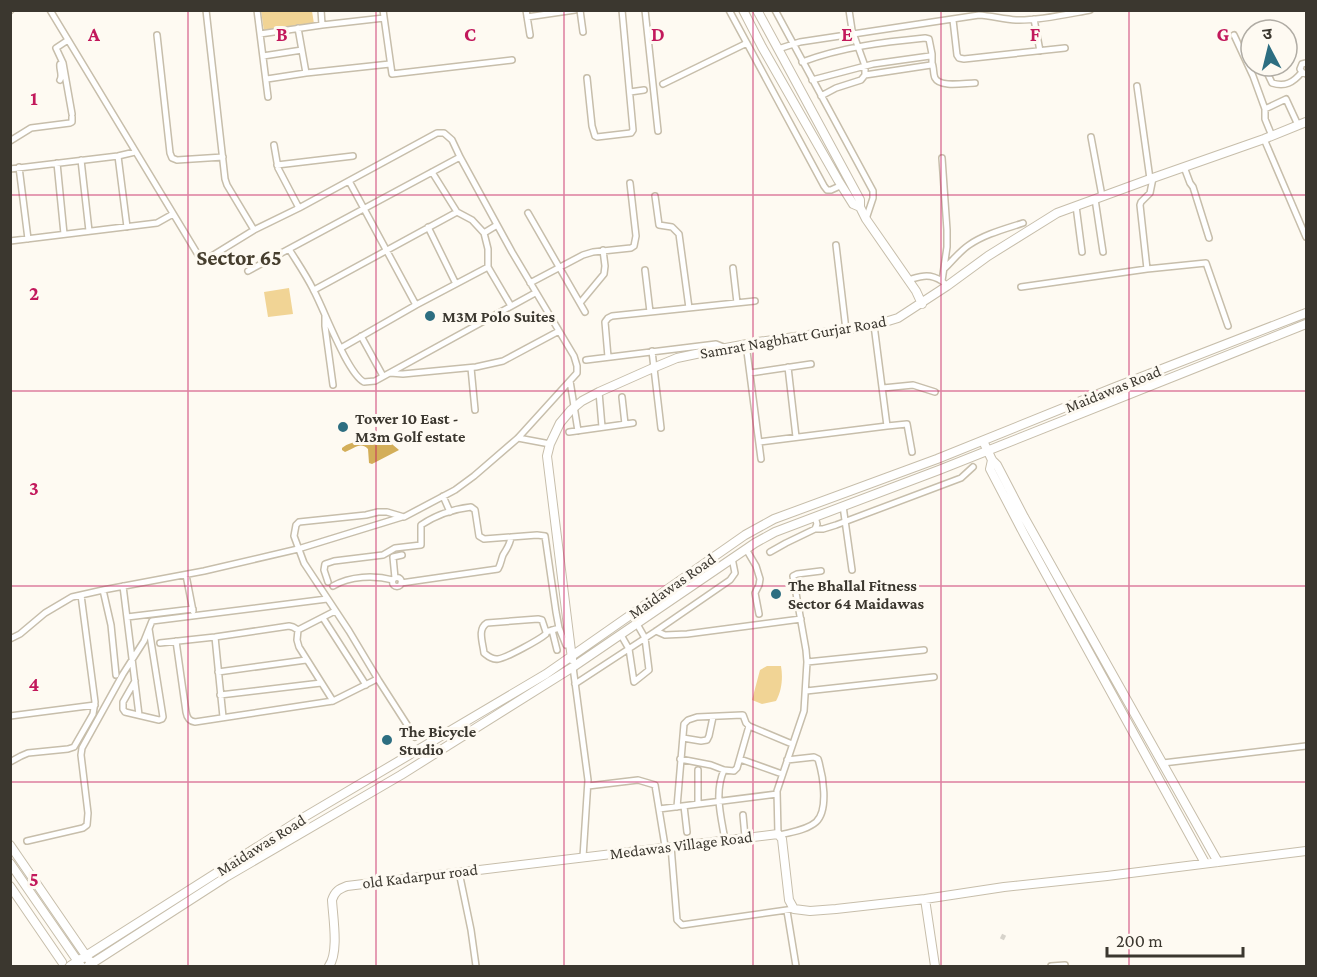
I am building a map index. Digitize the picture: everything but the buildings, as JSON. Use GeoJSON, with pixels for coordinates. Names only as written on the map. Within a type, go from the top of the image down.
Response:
{"type":"FeatureCollection","features":[{"type":"Feature","properties":{"kind":"street"},"geometry":{"type":"LineString","coordinates":[[11,638],[66,599],[186,575],[298,549],[404,517],[455,490],[474,476],[518,438],[577,373],[574,356],[535,293],[450,137],[444,133],[437,133],[254,230],[203,260],[194,250],[50,10]]}},
{"type":"Feature","properties":{"kind":"street"},"geometry":{"type":"LineString","coordinates":[[206,10],[227,185],[254,230]]}},
{"type":"Feature","properties":{"kind":"street"},"geometry":{"type":"LineString","coordinates":[[257,10],[268,97]]}},
{"type":"Feature","properties":{"kind":"street"},"geometry":{"type":"LineString","coordinates":[[321,10],[322,25]]}},
{"type":"Feature","properties":{"kind":"street"},"geometry":{"type":"LineString","coordinates":[[383,10],[392,74],[512,60]]}},
{"type":"Feature","properties":{"kind":"street"},"geometry":{"type":"LineString","coordinates":[[530,35],[526,14],[575,10]]}},
{"type":"Feature","properties":{"kind":"street"},"geometry":{"type":"LineString","coordinates":[[580,10],[583,32]]}},
{"type":"Feature","properties":{"kind":"street"},"geometry":{"type":"LineString","coordinates":[[587,78],[592,129],[595,136],[632,133],[622,10]]}},
{"type":"Feature","properties":{"kind":"street"},"geometry":{"type":"LineString","coordinates":[[645,10],[658,131]]}},
{"type":"Feature","properties":{"kind":"street"},"geometry":{"type":"LineString","coordinates":[[729,10],[824,186],[827,190],[831,190],[842,185]]}},
{"type":"Feature","properties":{"kind":"street"},"geometry":{"type":"LineString","coordinates":[[743,10],[764,51],[842,185],[854,204],[860,207]]}},
{"type":"Feature","properties":{"kind":"street"},"geometry":{"type":"LineString","coordinates":[[757,10],[860,200],[860,207],[866,219],[916,291],[921,304]]}},
{"type":"Feature","properties":{"kind":"street"},"geometry":{"type":"LineString","coordinates":[[775,10],[873,191],[866,219]]}},
{"type":"Feature","properties":{"kind":"street"},"geometry":{"type":"LineString","coordinates":[[821,96],[836,88],[861,80],[865,75],[865,66],[854,35],[849,10]]}},
{"type":"Feature","properties":{"kind":"street"},"geometry":{"type":"LineString","coordinates":[[778,49],[793,44],[979,15],[1017,20],[1090,10]]}},
{"type":"Feature","properties":{"kind":"street"},"geometry":{"type":"LineString","coordinates":[[260,34],[384,18]]}},
{"type":"Feature","properties":{"kind":"street"},"geometry":{"type":"LineString","coordinates":[[1034,19],[1040,51]]}},
{"type":"Feature","properties":{"kind":"street"},"geometry":{"type":"LineString","coordinates":[[953,20],[958,58],[980,58],[1065,48]]}},
{"type":"Feature","properties":{"kind":"street"},"geometry":{"type":"LineString","coordinates":[[742,34],[749,21]]}},
{"type":"Feature","properties":{"kind":"street"},"geometry":{"type":"LineString","coordinates":[[298,28],[306,73]]}},
{"type":"Feature","properties":{"kind":"street"},"geometry":{"type":"LineString","coordinates":[[1234,34],[1257,86],[1264,109],[1268,137],[1306,237]]}},
{"type":"Feature","properties":{"kind":"street"},"geometry":{"type":"LineString","coordinates":[[158,35],[172,158],[177,160],[223,157]]}},
{"type":"Feature","properties":{"kind":"street"},"geometry":{"type":"LineString","coordinates":[[802,62],[858,46],[925,38],[929,39],[935,79],[945,84],[975,83]]}},
{"type":"Feature","properties":{"kind":"street"},"geometry":{"type":"LineString","coordinates":[[10,141],[32,128],[72,122],[63,63],[57,49],[69,41]]}},
{"type":"Feature","properties":{"kind":"street"},"geometry":{"type":"LineString","coordinates":[[663,84],[747,43]]}},
{"type":"Feature","properties":{"kind":"street"},"geometry":{"type":"LineString","coordinates":[[751,49],[764,51]]}},
{"type":"Feature","properties":{"kind":"street"},"geometry":{"type":"LineString","coordinates":[[263,56],[302,50]]}},
{"type":"Feature","properties":{"kind":"street"},"geometry":{"type":"LineString","coordinates":[[812,80],[865,66],[932,54]]}},
{"type":"Feature","properties":{"kind":"street"},"geometry":{"type":"LineString","coordinates":[[60,80],[60,64],[63,63]]}},
{"type":"Feature","properties":{"kind":"street"},"geometry":{"type":"LineString","coordinates":[[865,75],[924,67],[932,63]]}},
{"type":"Feature","properties":{"kind":"street"},"geometry":{"type":"LineString","coordinates":[[1257,86],[1270,80],[1275,84],[1296,80],[1304,73],[1300,69],[1306,63]]}},
{"type":"Feature","properties":{"kind":"street"},"geometry":{"type":"LineString","coordinates":[[267,79],[390,64]]}},
{"type":"Feature","properties":{"kind":"street"},"geometry":{"type":"LineString","coordinates":[[1137,86],[1152,178],[1150,193],[1140,205],[1148,268]]}},
{"type":"Feature","properties":{"kind":"street"},"geometry":{"type":"LineString","coordinates":[[630,92],[644,90]]}},
{"type":"Feature","properties":{"kind":"street"},"geometry":{"type":"LineString","coordinates":[[66,108],[68,91]]}},
{"type":"Feature","properties":{"kind":"street"},"geometry":{"type":"LineString","coordinates":[[1264,109],[1286,99],[1302,123]]}},
{"type":"Feature","properties":{"kind":"street","name":"Samrat Nagbhatt Gurjar Road"},"geometry":{"type":"LineString","coordinates":[[573,668],[547,456],[550,444],[564,417],[575,407],[599,392],[677,358],[746,344],[874,325],[898,318],[921,304],[945,284],[1057,213],[1302,123]]}},
{"type":"Feature","properties":{"kind":"street"},"geometry":{"type":"LineString","coordinates":[[1091,137],[1103,252]]}},
{"type":"Feature","properties":{"kind":"street"},"geometry":{"type":"LineString","coordinates":[[274,145],[277,165],[298,208]]}},
{"type":"Feature","properties":{"kind":"street"},"geometry":{"type":"LineString","coordinates":[[10,169],[135,152]]}},
{"type":"Feature","properties":{"kind":"street"},"geometry":{"type":"LineString","coordinates":[[118,156],[127,227]]}},
{"type":"Feature","properties":{"kind":"street"},"geometry":{"type":"LineString","coordinates":[[277,165],[353,156]]}},
{"type":"Feature","properties":{"kind":"street"},"geometry":{"type":"LineString","coordinates":[[248,271],[460,157]]}},
{"type":"Feature","properties":{"kind":"street"},"geometry":{"type":"LineString","coordinates":[[942,158],[947,230],[945,284]]}},
{"type":"Feature","properties":{"kind":"street"},"geometry":{"type":"LineString","coordinates":[[81,160],[89,231]]}},
{"type":"Feature","properties":{"kind":"street"},"geometry":{"type":"LineString","coordinates":[[57,163],[64,234]]}},
{"type":"Feature","properties":{"kind":"street"},"geometry":{"type":"LineString","coordinates":[[19,167],[28,239]]}},
{"type":"Feature","properties":{"kind":"street"},"geometry":{"type":"LineString","coordinates":[[1185,167],[1209,238]]}},
{"type":"Feature","properties":{"kind":"street"},"geometry":{"type":"LineString","coordinates":[[432,172],[457,212],[472,220],[484,233],[488,249],[488,267],[511,306]]}},
{"type":"Feature","properties":{"kind":"street"},"geometry":{"type":"LineString","coordinates":[[349,181],[416,305]]}},
{"type":"Feature","properties":{"kind":"street"},"geometry":{"type":"LineString","coordinates":[[530,283],[583,255],[603,250],[631,248],[635,244],[636,236],[630,183]]}},
{"type":"Feature","properties":{"kind":"street"},"geometry":{"type":"LineString","coordinates":[[656,196],[659,225],[672,227],[680,234],[689,308]]}},
{"type":"Feature","properties":{"kind":"street"},"geometry":{"type":"LineString","coordinates":[[1076,206],[1082,252]]}},
{"type":"Feature","properties":{"kind":"street"},"geometry":{"type":"LineString","coordinates":[[314,290],[457,212]]}},
{"type":"Feature","properties":{"kind":"street"},"geometry":{"type":"LineString","coordinates":[[528,213],[585,312]]}},
{"type":"Feature","properties":{"kind":"street"},"geometry":{"type":"LineString","coordinates":[[10,241],[157,223],[173,214]]}},
{"type":"Feature","properties":{"kind":"street"},"geometry":{"type":"LineString","coordinates":[[944,268],[971,244],[1023,224]]}},
{"type":"Feature","properties":{"kind":"street"},"geometry":{"type":"LineString","coordinates":[[484,233],[497,225]]}},
{"type":"Feature","properties":{"kind":"street"},"geometry":{"type":"LineString","coordinates":[[428,227],[456,284]]}},
{"type":"Feature","properties":{"kind":"street"},"geometry":{"type":"LineString","coordinates":[[837,245],[846,330]]}},
{"type":"Feature","properties":{"kind":"street"},"geometry":{"type":"LineString","coordinates":[[289,249],[314,290],[359,380],[364,382],[375,381],[535,293]]}},
{"type":"Feature","properties":{"kind":"street"},"geometry":{"type":"LineString","coordinates":[[580,303],[604,274],[603,250]]}},
{"type":"Feature","properties":{"kind":"street"},"geometry":{"type":"LineString","coordinates":[[1021,287],[1148,268],[1206,263],[1228,326]]}},
{"type":"Feature","properties":{"kind":"street"},"geometry":{"type":"LineString","coordinates":[[341,348],[488,267]]}},
{"type":"Feature","properties":{"kind":"street"},"geometry":{"type":"LineString","coordinates":[[733,268],[737,303]]}},
{"type":"Feature","properties":{"kind":"street"},"geometry":{"type":"LineString","coordinates":[[645,270],[650,312]]}},
{"type":"Feature","properties":{"kind":"street"},"geometry":{"type":"LineString","coordinates":[[908,279],[928,275],[945,284]]}},
{"type":"Feature","properties":{"kind":"street"},"geometry":{"type":"LineString","coordinates":[[608,357],[606,320],[612,316],[755,301]]}},
{"type":"Feature","properties":{"kind":"street","name":"Maidawas Road"},"geometry":{"type":"LineString","coordinates":[[64,965],[79,964],[86,956],[306,816],[572,657],[758,527],[1306,313]]}},
{"type":"Feature","properties":{"kind":"street"},"geometry":{"type":"LineString","coordinates":[[325,314],[333,385]]}},
{"type":"Feature","properties":{"kind":"street"},"geometry":{"type":"LineString","coordinates":[[874,325],[887,426]]}},
{"type":"Feature","properties":{"kind":"street","name":"Maidawas Road"},"geometry":{"type":"LineString","coordinates":[[91,966],[226,877],[400,775],[573,668],[732,558],[775,532],[1306,326]]}},
{"type":"Feature","properties":{"kind":"street"},"geometry":{"type":"LineString","coordinates":[[390,373],[471,368],[503,361],[559,331]]}},
{"type":"Feature","properties":{"kind":"street"},"geometry":{"type":"LineString","coordinates":[[362,336],[383,376]]}},
{"type":"Feature","properties":{"kind":"street"},"geometry":{"type":"LineString","coordinates":[[586,360],[716,344],[726,348]]}},
{"type":"Feature","properties":{"kind":"street"},"geometry":{"type":"LineString","coordinates":[[746,344],[761,459]]}},
{"type":"Feature","properties":{"kind":"street"},"geometry":{"type":"LineString","coordinates":[[652,351],[661,428]]}},
{"type":"Feature","properties":{"kind":"street"},"geometry":{"type":"LineString","coordinates":[[750,372],[811,364]]}},
{"type":"Feature","properties":{"kind":"street"},"geometry":{"type":"LineString","coordinates":[[788,367],[796,437]]}},
{"type":"Feature","properties":{"kind":"street"},"geometry":{"type":"LineString","coordinates":[[471,368],[476,410]]}},
{"type":"Feature","properties":{"kind":"street"},"geometry":{"type":"LineString","coordinates":[[570,381],[578,430]]}},
{"type":"Feature","properties":{"kind":"street"},"geometry":{"type":"LineString","coordinates":[[883,388],[913,385],[935,392]]}},
{"type":"Feature","properties":{"kind":"street"},"geometry":{"type":"LineString","coordinates":[[599,392],[602,427]]}},
{"type":"Feature","properties":{"kind":"street"},"geometry":{"type":"LineString","coordinates":[[622,397],[625,424]]}},
{"type":"Feature","properties":{"kind":"street"},"geometry":{"type":"LineString","coordinates":[[569,432],[633,423]]}},
{"type":"Feature","properties":{"kind":"street"},"geometry":{"type":"LineString","coordinates":[[759,442],[907,424],[912,452]]}},
{"type":"Feature","properties":{"kind":"street"},"geometry":{"type":"LineString","coordinates":[[518,438],[550,444]]}},
{"type":"Feature","properties":{"kind":"street"},"geometry":{"type":"LineString","coordinates":[[983,441],[1218,862]]}},
{"type":"Feature","properties":{"kind":"street"},"geometry":{"type":"LineString","coordinates":[[992,460],[990,469],[1025,536],[1205,863]]}},
{"type":"Feature","properties":{"kind":"street"},"geometry":{"type":"LineString","coordinates":[[770,552],[815,530],[845,522],[961,478],[973,467]]}},
{"type":"Feature","properties":{"kind":"street"},"geometry":{"type":"LineString","coordinates":[[443,496],[450,512]]}},
{"type":"Feature","properties":{"kind":"street"},"geometry":{"type":"LineString","coordinates":[[434,501],[441,515]]}},
{"type":"Feature","properties":{"kind":"street"},"geometry":{"type":"LineString","coordinates":[[843,506],[852,570]]}},
{"type":"Feature","properties":{"kind":"street"},"geometry":{"type":"LineString","coordinates":[[325,596],[330,584],[324,570],[325,564],[383,555],[395,548],[421,545],[422,525],[431,519],[460,508],[474,508],[481,538],[537,535],[546,538],[556,612],[566,645]]}},
{"type":"Feature","properties":{"kind":"street"},"geometry":{"type":"LineString","coordinates":[[404,517],[378,512],[300,522],[296,525],[294,536],[304,563],[415,737]]}},
{"type":"Feature","properties":{"kind":"street"},"geometry":{"type":"LineString","coordinates":[[814,517],[817,524],[815,530]]}},
{"type":"Feature","properties":{"kind":"street"},"geometry":{"type":"LineString","coordinates":[[319,587],[370,577],[399,579],[401,583],[498,569],[510,546],[511,537]]}},
{"type":"Feature","properties":{"kind":"street"},"geometry":{"type":"LineString","coordinates":[[746,549],[756,566],[760,579],[755,593],[759,614]]}},
{"type":"Feature","properties":{"kind":"street"},"geometry":{"type":"LineString","coordinates":[[394,579],[393,557],[402,555]]}},
{"type":"Feature","properties":{"kind":"street"},"geometry":{"type":"LineString","coordinates":[[575,684],[657,631],[733,577],[735,570],[732,558]]}},
{"type":"Feature","properties":{"kind":"street"},"geometry":{"type":"LineString","coordinates":[[796,966],[782,840],[779,834],[777,794],[804,711],[806,691],[807,662],[793,576],[821,571]]}},
{"type":"Feature","properties":{"kind":"street"},"geometry":{"type":"LineString","coordinates":[[186,575],[193,612]]}},
{"type":"Feature","properties":{"kind":"street"},"geometry":{"type":"LineString","coordinates":[[123,586],[139,716]]}},
{"type":"Feature","properties":{"kind":"street"},"geometry":{"type":"LineString","coordinates":[[103,590],[111,625],[116,675]]}},
{"type":"Feature","properties":{"kind":"street"},"geometry":{"type":"LineString","coordinates":[[10,762],[28,753],[74,747],[93,714],[95,705],[81,595]]}},
{"type":"Feature","properties":{"kind":"street"},"geometry":{"type":"LineString","coordinates":[[127,617],[193,612],[325,596]]}},
{"type":"Feature","properties":{"kind":"street"},"geometry":{"type":"LineString","coordinates":[[298,630],[335,611]]}},
{"type":"Feature","properties":{"kind":"street"},"geometry":{"type":"LineString","coordinates":[[27,841],[83,828],[87,825],[82,748],[144,641],[153,621],[193,612]]}},
{"type":"Feature","properties":{"kind":"street"},"geometry":{"type":"LineString","coordinates":[[323,618],[366,685]]}},
{"type":"Feature","properties":{"kind":"street"},"geometry":{"type":"LineString","coordinates":[[657,631],[665,635],[687,634],[801,618]]}},
{"type":"Feature","properties":{"kind":"street"},"geometry":{"type":"LineString","coordinates":[[557,650],[549,631],[540,619],[487,622],[481,629],[484,653],[491,658],[500,659],[540,639],[549,631],[559,628]]}},
{"type":"Feature","properties":{"kind":"street"},"geometry":{"type":"LineString","coordinates":[[621,635],[629,649],[634,682],[650,670],[645,638],[637,624]]}},
{"type":"Feature","properties":{"kind":"street"},"geometry":{"type":"LineString","coordinates":[[160,643],[289,626],[298,630]]}},
{"type":"Feature","properties":{"kind":"street"},"geometry":{"type":"LineString","coordinates":[[135,681],[123,702],[122,707],[125,712],[162,719],[149,627]]}},
{"type":"Feature","properties":{"kind":"street"},"geometry":{"type":"LineString","coordinates":[[298,630],[299,647],[333,701]]}},
{"type":"Feature","properties":{"kind":"street"},"geometry":{"type":"LineString","coordinates":[[214,637],[223,717]]}},
{"type":"Feature","properties":{"kind":"street"},"geometry":{"type":"LineString","coordinates":[[176,641],[187,718],[195,722],[333,701],[377,678]]}},
{"type":"Feature","properties":{"kind":"street"},"geometry":{"type":"LineString","coordinates":[[807,662],[924,650]]}},
{"type":"Feature","properties":{"kind":"street"},"geometry":{"type":"LineString","coordinates":[[218,672],[306,660]]}},
{"type":"Feature","properties":{"kind":"street"},"geometry":{"type":"LineString","coordinates":[[573,668],[588,780],[583,857]]}},
{"type":"Feature","properties":{"kind":"street"},"geometry":{"type":"LineString","coordinates":[[806,691],[934,677]]}},
{"type":"Feature","properties":{"kind":"street"},"geometry":{"type":"LineString","coordinates":[[220,695],[321,683]]}},
{"type":"Feature","properties":{"kind":"street"},"geometry":{"type":"LineString","coordinates":[[10,716],[95,705]]}},
{"type":"Feature","properties":{"kind":"street"},"geometry":{"type":"LineString","coordinates":[[676,807],[685,722],[697,717],[743,715],[749,726],[792,744]]}},
{"type":"Feature","properties":{"kind":"street"},"geometry":{"type":"LineString","coordinates":[[683,738],[707,740],[710,736],[712,717]]}},
{"type":"Feature","properties":{"kind":"street"},"geometry":{"type":"LineString","coordinates":[[680,759],[734,771],[740,759],[749,726]]}},
{"type":"Feature","properties":{"kind":"street"},"geometry":{"type":"LineString","coordinates":[[1162,763],[1306,746]]}},
{"type":"Feature","properties":{"kind":"street"},"geometry":{"type":"LineString","coordinates":[[779,834],[813,825],[821,815],[825,802],[818,759],[814,757],[787,760]]}},
{"type":"Feature","properties":{"kind":"street"},"geometry":{"type":"LineString","coordinates":[[740,759],[782,774]]}},
{"type":"Feature","properties":{"kind":"street"},"geometry":{"type":"LineString","coordinates":[[698,770],[698,804]]}},
{"type":"Feature","properties":{"kind":"street"},"geometry":{"type":"LineString","coordinates":[[723,770],[718,802],[725,840]]}},
{"type":"Feature","properties":{"kind":"street"},"geometry":{"type":"LineString","coordinates":[[588,786],[638,780],[655,785],[668,846],[677,920],[682,925],[790,910],[836,909],[925,899],[1004,886],[1107,876],[1306,850]]}},
{"type":"Feature","properties":{"kind":"street"},"geometry":{"type":"LineString","coordinates":[[659,809],[777,794]]}},
{"type":"Feature","properties":{"kind":"street"},"geometry":{"type":"LineString","coordinates":[[684,806],[687,832]]}},
{"type":"Feature","properties":{"kind":"street"},"geometry":{"type":"LineString","coordinates":[[743,815],[745,837]]}},
{"type":"Feature","properties":{"kind":"street","name":"Medawas Village Road"},"geometry":{"type":"LineString","coordinates":[[583,857],[779,834]]}},
{"type":"Feature","properties":{"kind":"street"},"geometry":{"type":"LineString","coordinates":[[10,845],[91,966]]}},
{"type":"Feature","properties":{"kind":"street","name":"old Kadarpur road"},"geometry":{"type":"LineString","coordinates":[[329,966],[334,951],[332,900],[339,888],[583,857]]}},
{"type":"Feature","properties":{"kind":"street"},"geometry":{"type":"LineString","coordinates":[[10,862],[79,964]]}},
{"type":"Feature","properties":{"kind":"street"},"geometry":{"type":"LineString","coordinates":[[459,872],[476,966]]}},
{"type":"Feature","properties":{"kind":"street"},"geometry":{"type":"LineString","coordinates":[[10,886],[64,965]]}},
{"type":"Feature","properties":{"kind":"street"},"geometry":{"type":"LineString","coordinates":[[925,899],[934,966]]}},
{"type":"Feature","properties":{"kind":"street"},"geometry":{"type":"LineString","coordinates":[[64,965],[65,942]]}},
{"type":"Feature","properties":{"kind":"street"},"geometry":{"type":"LineString","coordinates":[[1051,966],[1065,965]]}},
{"type":"Feature","properties":{"kind":"shaded area"},"geometry":{"type":"Polygon","coordinates":[[[261,11],[312,11],[314,24],[264,31],[261,11]]]}},
{"type":"Feature","properties":{"kind":"shaded area"},"geometry":{"type":"Polygon","coordinates":[[[289,288],[293,314],[268,317],[264,292],[289,288]]]}},
{"type":"Feature","properties":{"kind":"shaded area"},"geometry":{"type":"Polygon","coordinates":[[[376,438],[386,439],[399,450],[372,464],[369,463],[368,449],[365,447],[360,446],[345,452],[342,450],[352,443],[370,442],[376,438]]]}},
{"type":"Feature","properties":{"kind":"shaded area"},"geometry":{"type":"Polygon","coordinates":[[[767,666],[781,666],[782,684],[776,701],[762,704],[752,700],[760,670],[767,666]]]}},
{"type":"Feature","properties":{"kind":"tunnel"},"geometry":{"type":"LineString","coordinates":[[1001,936],[1005,938]]}},
{"type":"Feature","properties":{"kind":"place","name":"M3M Polo Suites"},"geometry":{"type":"Point","coordinates":[430,316]}},
{"type":"Feature","properties":{"kind":"place","name":"Tower 10 East - M3m Golf estate"},"geometry":{"type":"Point","coordinates":[343,427]}},
{"type":"Feature","properties":{"kind":"place","name":"The Bhallal Fitness Sector 64 Maidawas"},"geometry":{"type":"Point","coordinates":[776,594]}},
{"type":"Feature","properties":{"kind":"place","name":"The Bicycle Studio"},"geometry":{"type":"Point","coordinates":[387,740]}},
{"type":"Feature","properties":{"kind":"district","name":"Sector 65"},"geometry":{"type":"Point","coordinates":[239,257]}}]}
